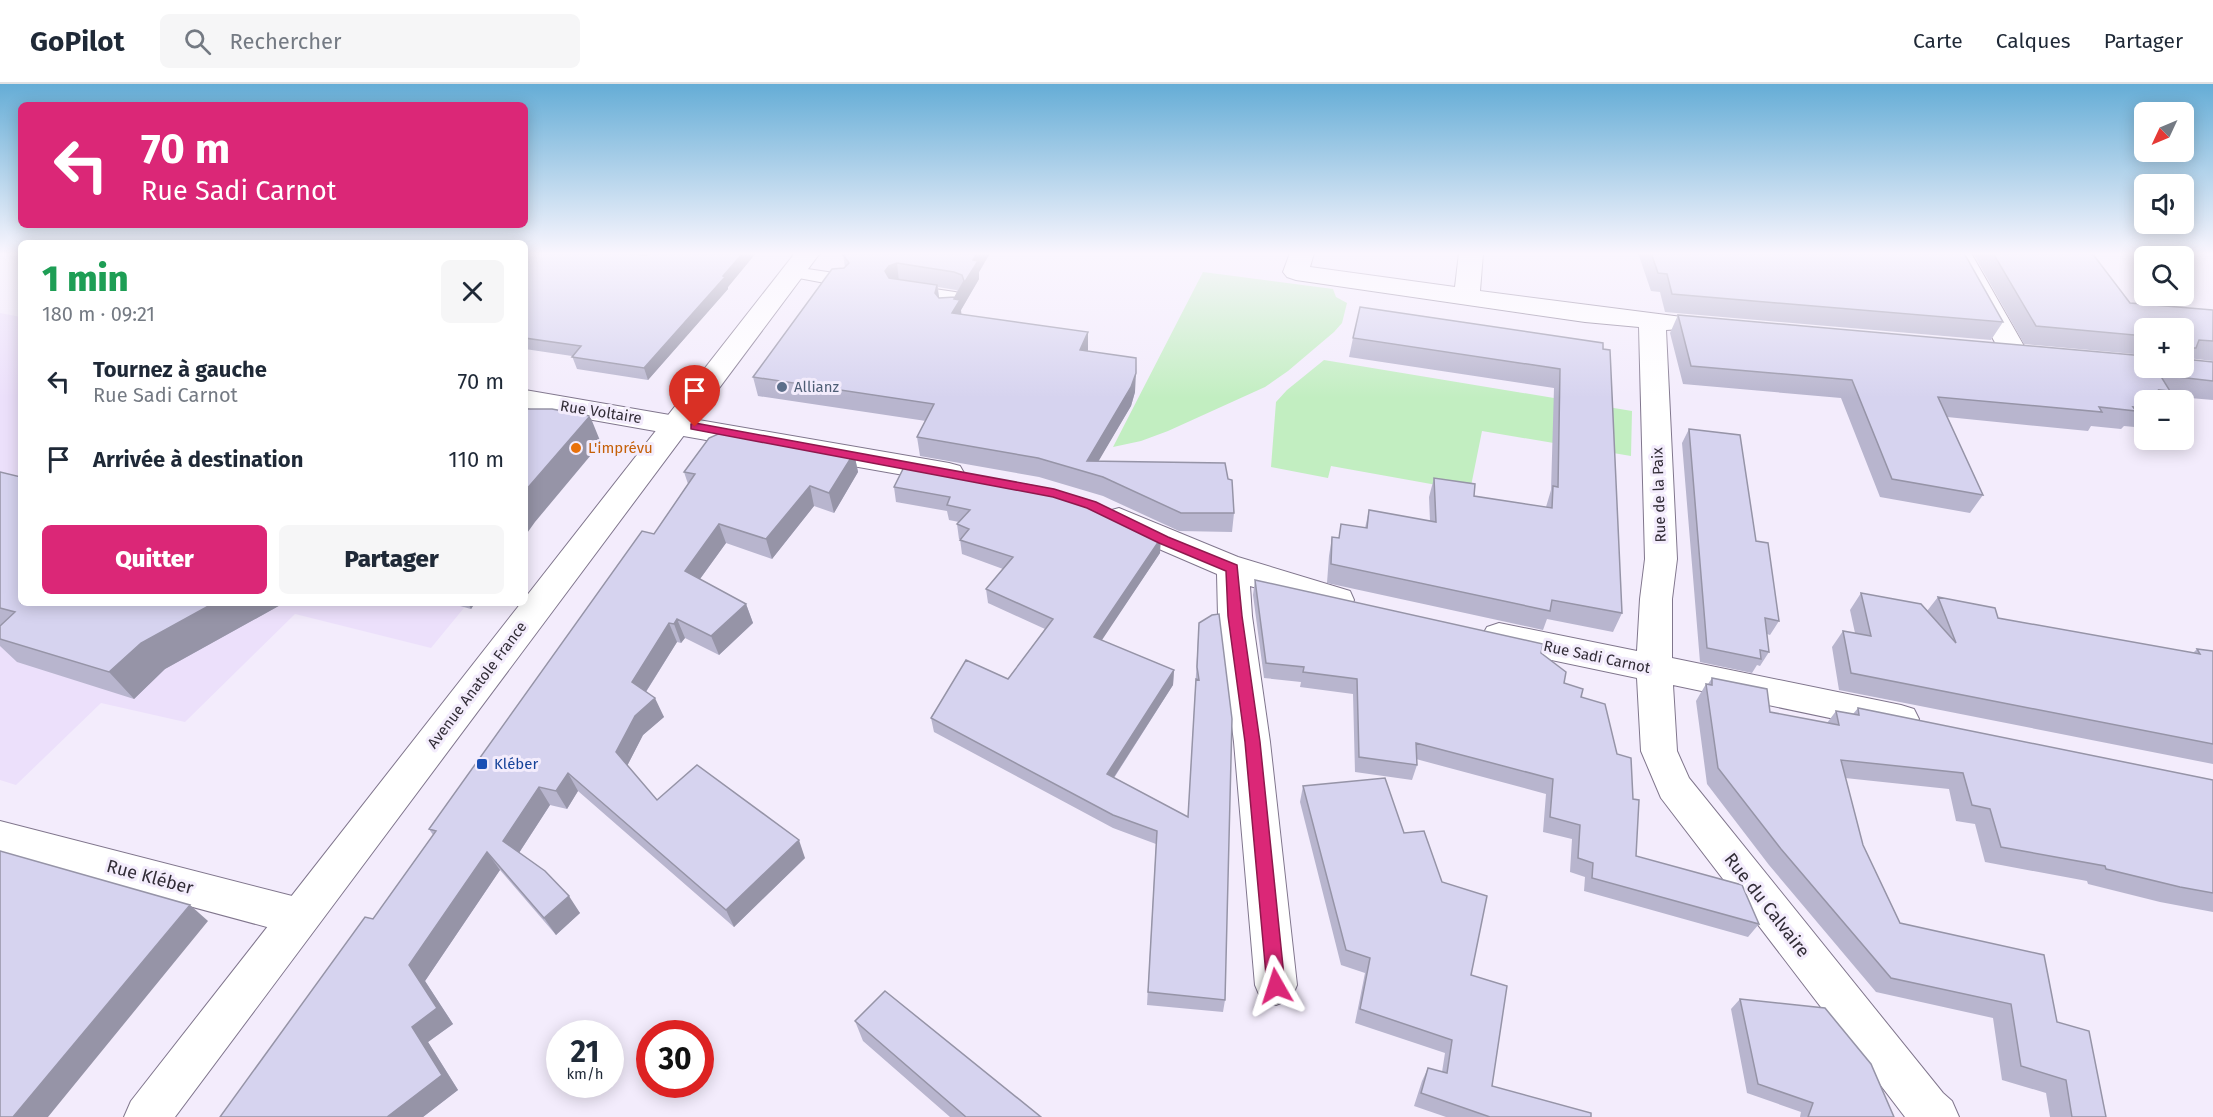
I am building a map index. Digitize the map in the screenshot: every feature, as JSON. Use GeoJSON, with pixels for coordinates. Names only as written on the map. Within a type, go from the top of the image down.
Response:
{"type":"FeatureCollection","features":[{"type":"Feature","properties":{"kind":"street","name":"Avenue Anatole France"},"geometry":{"type":"LineString","coordinates":[[147,1117],[772,301]]}},
{"type":"Feature","properties":{"kind":"street"},"geometry":{"type":"LineString","coordinates":[[1499,301],[1693,325]]}},
{"type":"Feature","properties":{"kind":"street"},"geometry":{"type":"LineString","coordinates":[[1985,301],[2014,353]]}},
{"type":"Feature","properties":{"kind":"street","name":"Rue de la Paix"},"geometry":{"type":"LineString","coordinates":[[1652,321],[1661,559],[1656,599],[1654,669]]}},
{"type":"Feature","properties":{"kind":"street","name":"Rue Voltaire"},"geometry":{"type":"LineString","coordinates":[[528,399],[678,424]]}},
{"type":"Feature","properties":{"kind":"street"},"geometry":{"type":"LineString","coordinates":[[678,424],[981,479]]}},
{"type":"Feature","properties":{"kind":"street"},"geometry":{"type":"LineString","coordinates":[[1091,505],[1164,540],[1233,568],[1282,585],[1367,608]]}},
{"type":"Feature","properties":{"kind":"street"},"geometry":{"type":"LineString","coordinates":[[1233,568],[1235,616],[1252,742],[1276,986]]}},
{"type":"Feature","properties":{"kind":"street","name":"Rue Sadi Carnot"},"geometry":{"type":"LineString","coordinates":[[1470,630],[1934,725]]}},
{"type":"Feature","properties":{"kind":"street","name":"Rue du Calvaire"},"geometry":{"type":"LineString","coordinates":[[1654,669],[1659,751],[1674,787],[1931,1115]]}},
{"type":"Feature","properties":{"kind":"street","name":"Rue Kléber"},"geometry":{"type":"LineString","coordinates":[[0,838],[300,917]]}},
{"type":"Feature","properties":{"kind":"lane"},"geometry":{"type":"LineString","coordinates":[[948,310],[953,301]]}},
{"type":"Feature","properties":{"kind":"shaded area"},"geometry":{"type":"Polygon","coordinates":[[[0,313],[18,316],[18,606],[466,606],[431,648],[295,614],[185,722],[101,703],[16,785],[0,780],[0,313]]]}},
{"type":"Feature","properties":{"kind":"green space"},"geometry":{"type":"Polygon","coordinates":[[[1188,301],[1347,303],[1342,323],[1334,332],[1288,371],[1265,387],[1168,431],[1141,441],[1113,447],[1188,301]]]}},
{"type":"Feature","properties":{"kind":"green space"},"geometry":{"type":"Polygon","coordinates":[[[1324,360],[1632,411],[1631,456],[1482,431],[1470,491],[1331,466],[1328,478],[1271,467],[1276,402],[1324,360]]]}},
{"type":"Feature","properties":{"kind":"building"},"geometry":{"type":"Polygon","coordinates":[[[528,301],[703,301],[644,368],[572,357],[581,346],[528,338],[528,301]]]}},
{"type":"Feature","properties":{"kind":"building"},"geometry":{"type":"Polygon","coordinates":[[[808,301],[959,301],[952,313],[1088,332],[1080,350],[1136,358],[1136,373],[1131,387],[1087,461],[1225,463],[1228,479],[1232,480],[1234,513],[1181,513],[1103,477],[1038,458],[917,437],[934,404],[753,377],[808,301]]]}},
{"type":"Feature","properties":{"kind":"building"},"geometry":{"type":"Polygon","coordinates":[[[1757,301],[1991,301],[2003,322],[1757,301]]]}},
{"type":"Feature","properties":{"kind":"building"},"geometry":{"type":"Polygon","coordinates":[[[2021,301],[2129,301],[2134,303],[2134,306],[2213,310],[2213,341],[2199,340],[2196,348],[2194,348],[2194,318],[2134,318],[2134,335],[2036,326],[2021,301]]]}},
{"type":"Feature","properties":{"kind":"building"},"geometry":{"type":"Polygon","coordinates":[[[1360,307],[1603,343],[1603,349],[1610,350],[1622,613],[1552,600],[1550,611],[1331,564],[1332,537],[1339,538],[1341,524],[1367,528],[1369,510],[1436,522],[1434,478],[1475,484],[1474,496],[1552,508],[1553,486],[1558,487],[1560,369],[1353,338],[1360,307]]]}},
{"type":"Feature","properties":{"kind":"building"},"geometry":{"type":"Polygon","coordinates":[[[1678,315],[2134,355],[2134,378],[2162,378],[2169,390],[2134,390],[2134,411],[2099,407],[2102,412],[1938,397],[1983,495],[1892,479],[1852,380],[1691,366],[1678,315]]]}},
{"type":"Feature","properties":{"kind":"building"},"geometry":{"type":"Polygon","coordinates":[[[2194,360],[2213,362],[2213,381],[2186,378],[2194,378],[2194,360]]]}},
{"type":"Feature","properties":{"kind":"building"},"geometry":{"type":"Polygon","coordinates":[[[528,409],[552,409],[590,416],[528,488],[528,409]]]}},
{"type":"Feature","properties":{"kind":"building"},"geometry":{"type":"Polygon","coordinates":[[[1689,429],[1740,435],[1756,541],[1768,543],[1779,621],[1765,618],[1769,652],[1760,650],[1761,659],[1707,648],[1689,429]]]}},
{"type":"Feature","properties":{"kind":"building"},"geometry":{"type":"Polygon","coordinates":[[[725,431],[854,453],[829,493],[810,486],[766,539],[719,524],[685,571],[746,604],[711,636],[677,619],[674,624],[669,623],[632,682],[655,698],[635,716],[616,752],[657,800],[697,765],[799,840],[726,910],[568,773],[556,791],[539,787],[503,841],[545,871],[569,896],[544,918],[487,852],[409,965],[437,1008],[412,1027],[442,1075],[387,1117],[220,1117],[365,917],[373,919],[436,831],[429,829],[642,531],[654,534],[695,474],[684,472],[709,438],[725,431]]]}},
{"type":"Feature","properties":{"kind":"building"},"geometry":{"type":"Polygon","coordinates":[[[906,463],[1035,486],[1079,499],[1161,538],[1094,637],[1174,670],[1107,774],[1188,817],[1196,679],[1199,680],[1197,667],[1199,623],[1212,615],[1219,614],[1232,719],[1225,1000],[1148,992],[1157,831],[1113,815],[931,718],[966,660],[1008,679],[1053,619],[986,589],[1013,557],[960,540],[969,529],[957,524],[970,510],[947,505],[950,497],[894,487],[906,463]]]}},
{"type":"Feature","properties":{"kind":"building"},"geometry":{"type":"Polygon","coordinates":[[[0,472],[18,476],[18,606],[209,606],[141,643],[109,672],[0,639],[0,626],[15,612],[0,608],[0,472]]]}},
{"type":"Feature","properties":{"kind":"building"},"geometry":{"type":"Polygon","coordinates":[[[1255,580],[1543,644],[1541,653],[1566,672],[1564,683],[1583,689],[1581,697],[1605,704],[1617,754],[1631,758],[1633,799],[1639,800],[1636,856],[1742,885],[1759,924],[1592,878],[1593,863],[1578,858],[1580,825],[1550,817],[1553,779],[1416,743],[1417,765],[1359,757],[1357,679],[1303,672],[1304,667],[1266,663],[1255,580]]]}},
{"type":"Feature","properties":{"kind":"building"},"geometry":{"type":"Polygon","coordinates":[[[1861,593],[1921,604],[1956,643],[1938,597],[1995,608],[1998,618],[2200,654],[2197,649],[2213,651],[2213,744],[1851,673],[1843,631],[1871,636],[1861,593]]]}},
{"type":"Feature","properties":{"kind":"building"},"geometry":{"type":"Polygon","coordinates":[[[1712,678],[1767,689],[1770,712],[1839,725],[1836,711],[1859,715],[1858,708],[2213,780],[2213,893],[2106,869],[2105,866],[2001,847],[1990,809],[1972,805],[1963,773],[1841,760],[1863,845],[1900,923],[2044,955],[2057,1022],[2089,1031],[2106,1117],[2072,1117],[2066,1080],[2021,1066],[2011,1004],[1891,978],[1781,849],[1718,768],[1706,684],[1712,685],[1712,678]]]}},
{"type":"Feature","properties":{"kind":"building"},"geometry":{"type":"Polygon","coordinates":[[[1385,778],[1404,833],[1424,831],[1442,882],[1487,896],[1471,975],[1507,986],[1492,1086],[1591,1113],[1591,1117],[1490,1117],[1421,1093],[1428,1068],[1447,1073],[1452,1040],[1360,1009],[1370,958],[1346,950],[1303,786],[1385,778]]]}},
{"type":"Feature","properties":{"kind":"building"},"geometry":{"type":"Polygon","coordinates":[[[0,851],[190,905],[13,1117],[0,1117],[0,851]]]}},
{"type":"Feature","properties":{"kind":"building"},"geometry":{"type":"Polygon","coordinates":[[[885,991],[1041,1117],[966,1117],[855,1021],[885,991]]]}},
{"type":"Feature","properties":{"kind":"building"},"geometry":{"type":"Polygon","coordinates":[[[1740,999],[1825,1008],[1871,1064],[1894,1117],[1808,1117],[1813,1103],[1758,1084],[1740,999]]]}},
{"type":"Feature","properties":{"kind":"place","name":"Allianz"},"geometry":{"type":"Point","coordinates":[782,387]}},
{"type":"Feature","properties":{"kind":"place","name":"L'imprévu"},"geometry":{"type":"Point","coordinates":[576,448]}},
{"type":"Feature","properties":{"kind":"place","name":"Kléber"},"geometry":{"type":"Point","coordinates":[482,764]}},
{"type":"Feature","properties":{"kind":"route"},"geometry":{"type":"LineString","coordinates":[[695,427],[1054,493],[1091,505],[1164,540],[1233,568],[1233,598],[1252,742],[1276,986]]}}]}
